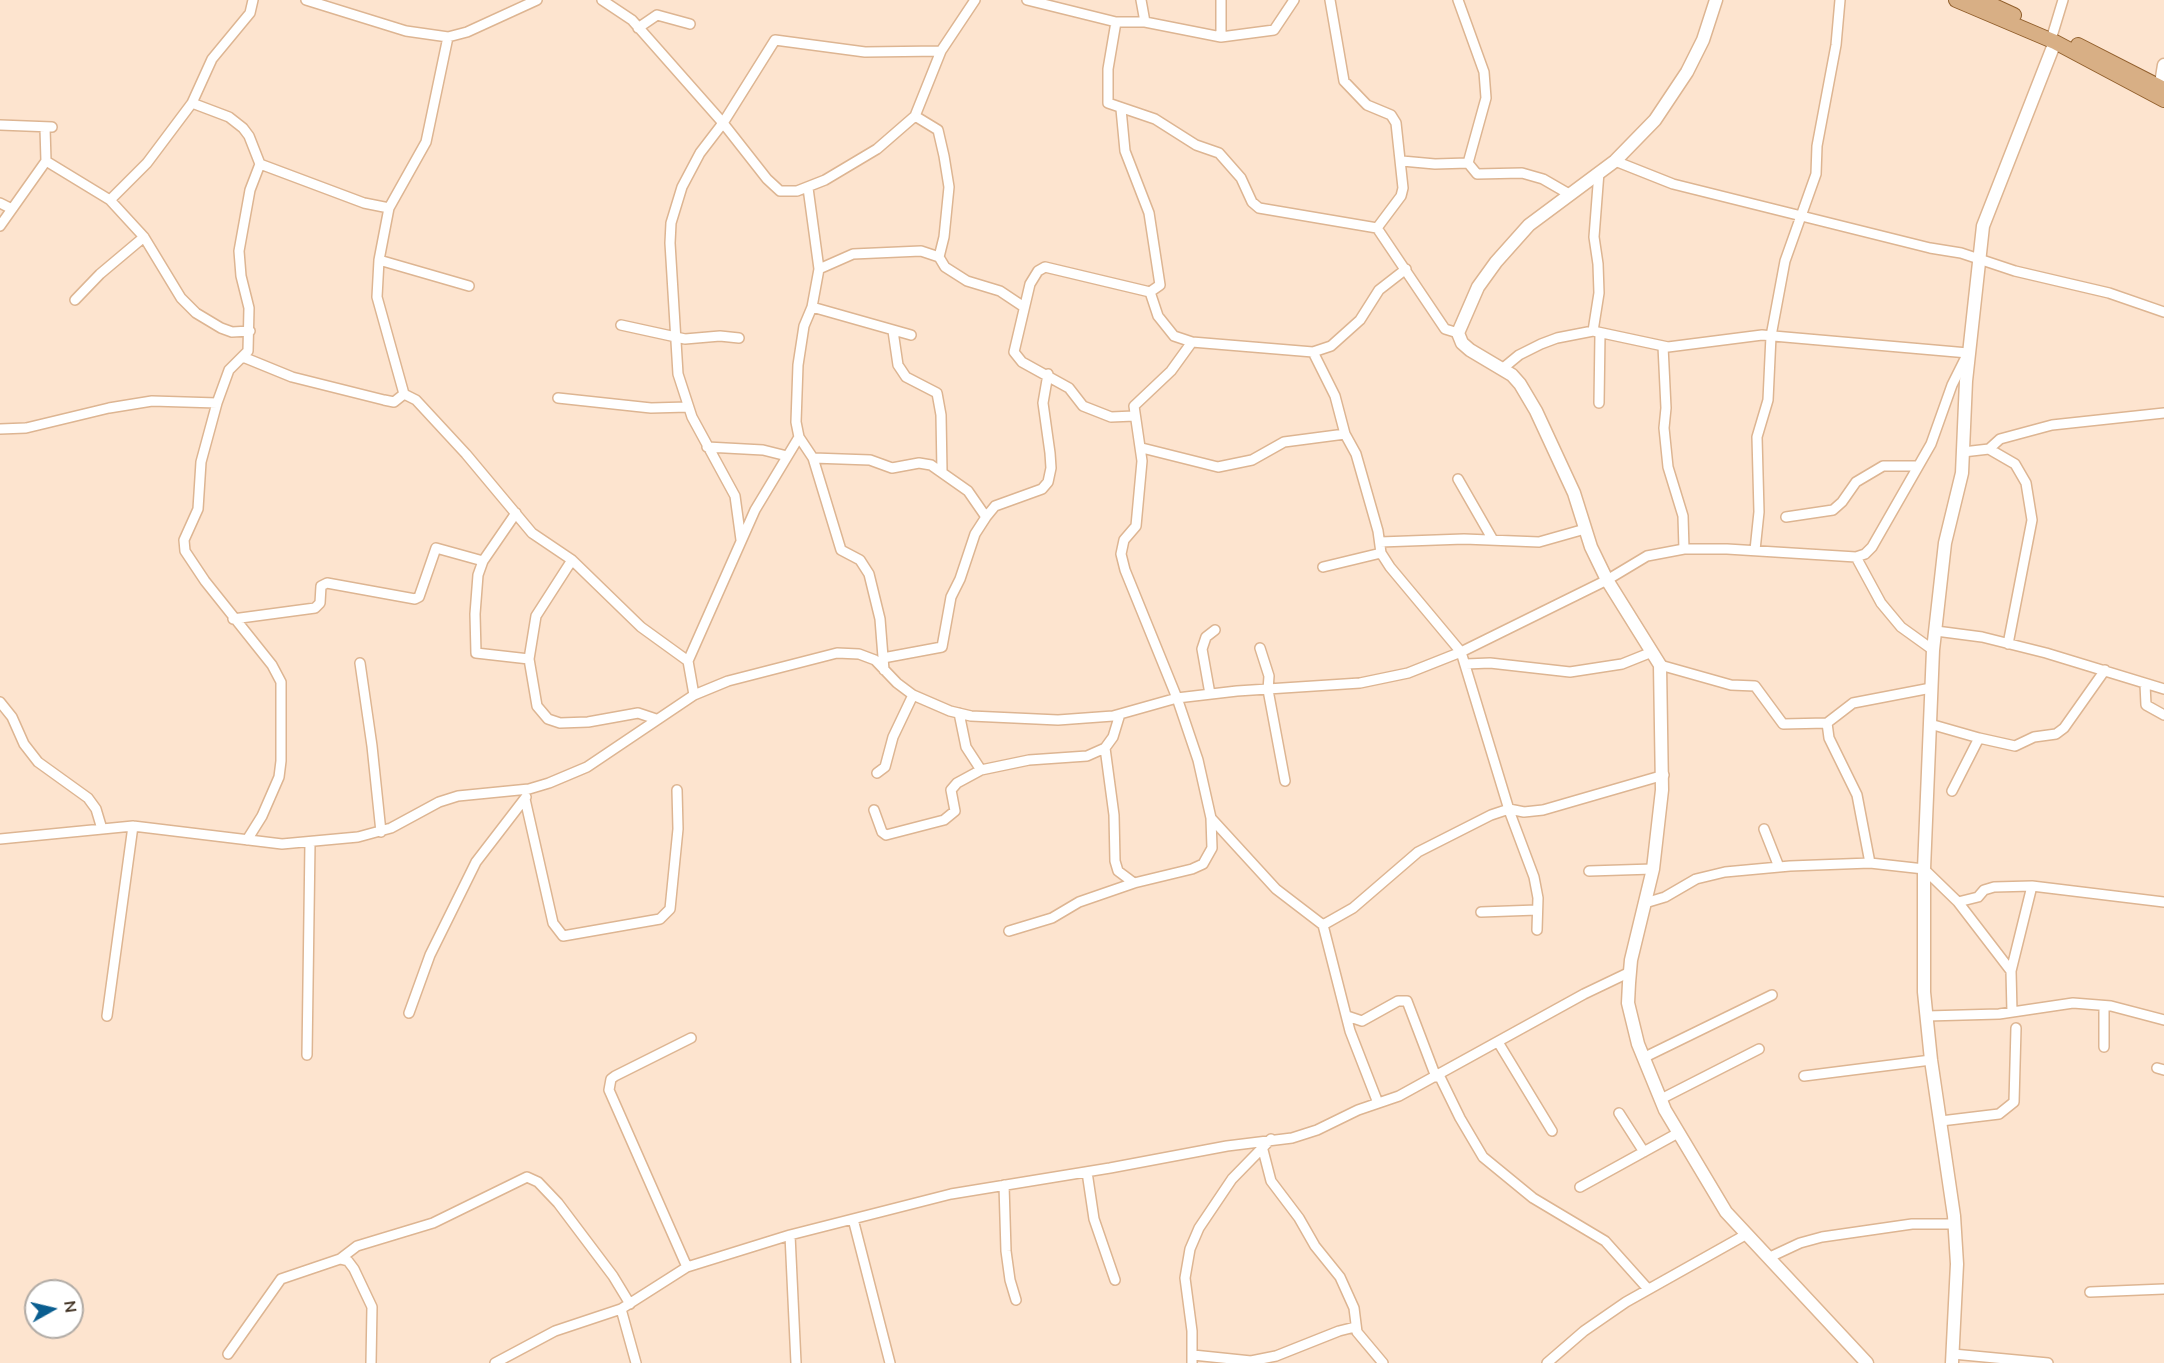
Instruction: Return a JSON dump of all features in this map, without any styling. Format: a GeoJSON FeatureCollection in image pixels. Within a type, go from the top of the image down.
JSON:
{"type":"FeatureCollection","features":[{"type":"Feature","properties":{"kind":"main road"},"geometry":{"type":"LineString","coordinates":[[1956,0],[2054,37]]}},
{"type":"Feature","properties":{"kind":"main road"},"geometry":{"type":"LineString","coordinates":[[1981,0],[2162,94]]}},
{"type":"Feature","properties":{"kind":"street"},"geometry":{"type":"LineString","coordinates":[[110,200],[147,163],[192,103],[212,59],[250,13],[253,0]]}},
{"type":"Feature","properties":{"kind":"street"},"geometry":{"type":"LineString","coordinates":[[306,0],[406,31],[448,37],[467,32],[537,0]]}},
{"type":"Feature","properties":{"kind":"street"},"geometry":{"type":"LineString","coordinates":[[514,0],[522,8]]}},
{"type":"Feature","properties":{"kind":"street"},"geometry":{"type":"LineString","coordinates":[[602,0],[632,20],[723,123],[767,179],[780,190],[797,191],[808,188],[877,149],[915,116],[941,51],[975,0]]}},
{"type":"Feature","properties":{"kind":"street"},"geometry":{"type":"LineString","coordinates":[[1027,0],[1116,22],[1144,22],[1221,37],[1274,30],[1294,0]]}},
{"type":"Feature","properties":{"kind":"street"},"geometry":{"type":"LineString","coordinates":[[1141,0],[1144,22]]}},
{"type":"Feature","properties":{"kind":"street"},"geometry":{"type":"LineString","coordinates":[[1221,0],[1221,37]]}},
{"type":"Feature","properties":{"kind":"street"},"geometry":{"type":"LineString","coordinates":[[1330,0],[1344,81],[1367,105],[1391,115],[1396,123],[1402,161],[1401,196],[1377,228]]}},
{"type":"Feature","properties":{"kind":"street"},"geometry":{"type":"LineString","coordinates":[[1458,0],[1484,72],[1485,98],[1468,163]]}},
{"type":"Feature","properties":{"kind":"street"},"geometry":{"type":"LineString","coordinates":[[1716,0],[1702,40],[1672,98],[1645,132],[1615,161],[1529,225],[1496,262],[1478,287],[1458,333],[1462,343],[1470,350],[1502,369],[1520,384],[1536,411],[1574,493],[1585,529],[1607,580],[1660,665],[1664,775],[1653,869],[1630,972],[1628,1003],[1630,1021],[1644,1058],[1678,1133],[1726,1212],[1867,1363]]}},
{"type":"Feature","properties":{"kind":"street"},"geometry":{"type":"LineString","coordinates":[[1755,550],[1759,512],[1758,437],[1768,400],[1771,336],[1785,261],[1816,174],[1816,146],[1836,45],[1840,0]]}},
{"type":"Feature","properties":{"kind":"street"},"geometry":{"type":"LineString","coordinates":[[2048,1363],[1952,1358],[1957,1264],[1955,1224],[1931,1060],[1924,992],[1924,869],[1933,650],[1945,543],[1962,472],[1968,353],[1978,259],[1987,212],[2008,165],[2054,37],[2063,0]]}},
{"type":"Feature","properties":{"kind":"street"},"geometry":{"type":"LineString","coordinates":[[638,28],[657,15],[690,24]]}},
{"type":"Feature","properties":{"kind":"street"},"geometry":{"type":"LineString","coordinates":[[1116,22],[1106,101],[1121,109],[1155,119],[1196,145],[1219,153],[1241,177],[1252,202],[1259,208],[1377,228],[1445,329],[1458,333]]}},
{"type":"Feature","properties":{"kind":"street"},"geometry":{"type":"LineString","coordinates":[[448,37],[426,142],[389,208],[379,261],[377,297],[404,394],[423,408],[532,532],[572,560],[641,627],[688,661]]}},
{"type":"Feature","properties":{"kind":"street"},"geometry":{"type":"LineString","coordinates":[[741,540],[735,495],[688,407],[678,374],[671,223],[689,171],[776,40],[866,52],[941,51]]}},
{"type":"Feature","properties":{"kind":"street"},"geometry":{"type":"LineString","coordinates":[[2162,94],[2164,65]]}},
{"type":"Feature","properties":{"kind":"street"},"geometry":{"type":"LineString","coordinates":[[192,103],[230,117],[243,128],[249,136],[260,164],[250,190],[239,251],[241,276],[249,308],[248,351],[230,370],[217,403],[201,462],[198,509],[184,540],[185,551],[233,619],[272,665],[282,688],[279,777],[266,808],[247,840]]}},
{"type":"Feature","properties":{"kind":"street"},"geometry":{"type":"LineString","coordinates":[[1121,109],[1125,151],[1149,213],[1160,272],[1160,285],[1150,292],[1045,267],[1038,271],[1030,284],[1015,356],[1069,388],[1083,406],[1111,417],[1134,416]]}},
{"type":"Feature","properties":{"kind":"street"},"geometry":{"type":"LineString","coordinates":[[915,116],[938,130],[944,156],[949,188],[944,237],[939,257],[945,267],[967,281],[1000,291],[1024,307]]}},
{"type":"Feature","properties":{"kind":"street"},"geometry":{"type":"LineString","coordinates":[[0,125],[49,128],[46,161],[0,226]]}},
{"type":"Feature","properties":{"kind":"street"},"geometry":{"type":"LineString","coordinates":[[46,161],[110,200],[144,237],[182,298],[196,313],[232,332],[250,331]]}},
{"type":"Feature","properties":{"kind":"street"},"geometry":{"type":"LineString","coordinates":[[1402,161],[1435,165],[1468,163]]}},
{"type":"Feature","properties":{"kind":"street"},"geometry":{"type":"LineString","coordinates":[[1615,161],[1673,184],[2109,293],[2164,312]]}},
{"type":"Feature","properties":{"kind":"street"},"geometry":{"type":"LineString","coordinates":[[1468,163],[1477,174],[1522,173],[1543,179],[1569,194]]}},
{"type":"Feature","properties":{"kind":"street"},"geometry":{"type":"LineString","coordinates":[[260,164],[364,203],[389,208]]}},
{"type":"Feature","properties":{"kind":"street"},"geometry":{"type":"LineString","coordinates":[[1599,172],[1594,237],[1599,292],[1597,333],[1599,403]]}},
{"type":"Feature","properties":{"kind":"street"},"geometry":{"type":"LineString","coordinates":[[808,188],[819,269],[812,307],[804,326],[798,364],[796,422],[799,437],[813,458],[842,550],[860,560],[869,574],[880,619],[884,671]]}},
{"type":"Feature","properties":{"kind":"street"},"geometry":{"type":"LineString","coordinates":[[0,203],[12,209]]}},
{"type":"Feature","properties":{"kind":"street"},"geometry":{"type":"LineString","coordinates":[[75,300],[100,274],[144,237]]}},
{"type":"Feature","properties":{"kind":"street"},"geometry":{"type":"LineString","coordinates":[[819,269],[862,253],[911,251],[939,257]]}},
{"type":"Feature","properties":{"kind":"street"},"geometry":{"type":"LineString","coordinates":[[379,261],[469,286]]}},
{"type":"Feature","properties":{"kind":"street"},"geometry":{"type":"LineString","coordinates":[[1150,292],[1163,326],[1174,336],[1192,342],[1313,352],[1331,346],[1360,320],[1379,290],[1406,269]]}},
{"type":"Feature","properties":{"kind":"street"},"geometry":{"type":"LineString","coordinates":[[812,307],[911,335]]}},
{"type":"Feature","properties":{"kind":"street"},"geometry":{"type":"LineString","coordinates":[[621,324],[675,338],[720,336],[739,338]]}},
{"type":"Feature","properties":{"kind":"street"},"geometry":{"type":"LineString","coordinates":[[893,331],[897,365],[906,377],[938,393],[941,415],[942,471]]}},
{"type":"Feature","properties":{"kind":"street"},"geometry":{"type":"LineString","coordinates":[[1502,369],[1519,355],[1557,338],[1597,333],[1663,346],[1771,336],[1968,353]]}},
{"type":"Feature","properties":{"kind":"street"},"geometry":{"type":"LineString","coordinates":[[1009,931],[1062,915],[1079,902],[1134,883],[1192,869],[1203,864],[1212,848],[1211,818],[1198,760],[1177,698],[1125,570],[1121,554],[1124,540],[1136,526],[1142,448],[1134,416],[1135,402],[1171,371],[1192,342]]}},
{"type":"Feature","properties":{"kind":"street"},"geometry":{"type":"LineString","coordinates":[[1663,346],[1666,408],[1664,428],[1668,467],[1683,516],[1684,549]]}},
{"type":"Feature","properties":{"kind":"street"},"geometry":{"type":"LineString","coordinates":[[1313,352],[1335,396],[1345,434],[1356,454],[1382,553],[1390,567],[1461,652],[1466,664],[1509,809],[1534,877],[1538,910],[1537,930]]}},
{"type":"Feature","properties":{"kind":"street"},"geometry":{"type":"LineString","coordinates":[[0,839],[133,826],[282,844],[310,843],[381,832],[439,802],[458,796],[528,789],[586,767],[694,695],[745,676],[837,653],[848,652],[875,660],[884,671],[913,695],[930,704],[959,713],[971,716],[1058,720],[1120,714],[1177,698],[1377,680],[1408,673],[1461,652],[1607,580],[1647,556],[1684,549],[1755,550],[1856,557],[1865,555],[1872,547],[1931,444],[1952,385],[1968,353]]}},
{"type":"Feature","properties":{"kind":"street"},"geometry":{"type":"LineString","coordinates":[[243,357],[292,377],[384,400],[394,402],[404,394]]}},
{"type":"Feature","properties":{"kind":"street"},"geometry":{"type":"LineString","coordinates":[[883,658],[942,647],[948,603],[960,579],[975,534],[996,506],[1042,489],[1048,482],[1052,468],[1042,403],[1048,374]]}},
{"type":"Feature","properties":{"kind":"street"},"geometry":{"type":"LineString","coordinates":[[558,398],[651,408],[688,407]]}},
{"type":"Feature","properties":{"kind":"street"},"geometry":{"type":"LineString","coordinates":[[0,429],[26,428],[109,408],[152,401],[217,403]]}},
{"type":"Feature","properties":{"kind":"street"},"geometry":{"type":"LineString","coordinates":[[1964,452],[1989,449],[2001,439],[2052,425],[2164,413]]}},
{"type":"Feature","properties":{"kind":"street"},"geometry":{"type":"LineString","coordinates":[[1142,448],[1218,467],[1252,460],[1284,442],[1345,434]]}},
{"type":"Feature","properties":{"kind":"street"},"geometry":{"type":"LineString","coordinates":[[694,695],[688,661],[741,540],[771,481],[799,437]]}},
{"type":"Feature","properties":{"kind":"street"},"geometry":{"type":"LineString","coordinates":[[708,447],[763,450],[787,456]]}},
{"type":"Feature","properties":{"kind":"street"},"geometry":{"type":"LineString","coordinates":[[1989,449],[2015,464],[2026,483],[2032,520],[2008,644]]}},
{"type":"Feature","properties":{"kind":"street"},"geometry":{"type":"LineString","coordinates":[[813,458],[870,460],[892,468],[919,463],[932,465],[968,491],[986,517]]}},
{"type":"Feature","properties":{"kind":"street"},"geometry":{"type":"LineString","coordinates":[[1786,517],[1833,510],[1842,502],[1856,482],[1883,466],[1917,466]]}},
{"type":"Feature","properties":{"kind":"street"},"geometry":{"type":"LineString","coordinates":[[1458,479],[1493,540]]}},
{"type":"Feature","properties":{"kind":"street"},"geometry":{"type":"LineString","coordinates":[[516,513],[483,561],[478,575],[475,651],[529,659]]}},
{"type":"Feature","properties":{"kind":"street"},"geometry":{"type":"LineString","coordinates":[[1380,542],[1493,540],[1539,542],[1585,529]]}},
{"type":"Feature","properties":{"kind":"street"},"geometry":{"type":"LineString","coordinates":[[233,619],[315,608],[320,603],[321,586],[327,583],[415,599],[419,597],[436,548],[483,561]]}},
{"type":"Feature","properties":{"kind":"street"},"geometry":{"type":"LineString","coordinates":[[1323,567],[1382,553]]}},
{"type":"Feature","properties":{"kind":"street"},"geometry":{"type":"LineString","coordinates":[[1856,557],[1881,603],[1901,627],[1933,650]]}},
{"type":"Feature","properties":{"kind":"street"},"geometry":{"type":"LineString","coordinates":[[572,560],[536,616],[529,659],[537,706],[541,714],[560,723],[588,722],[638,713],[656,719]]}},
{"type":"Feature","properties":{"kind":"street"},"geometry":{"type":"LineString","coordinates":[[1210,694],[1202,649],[1206,637],[1215,630]]}},
{"type":"Feature","properties":{"kind":"street"},"geometry":{"type":"LineString","coordinates":[[1936,631],[1982,637],[2105,670],[2164,689]]}},
{"type":"Feature","properties":{"kind":"street"},"geometry":{"type":"LineString","coordinates":[[1260,648],[1269,676],[1268,690],[1285,781]]}},
{"type":"Feature","properties":{"kind":"street"},"geometry":{"type":"LineString","coordinates":[[1466,664],[1490,663],[1570,672],[1622,664],[1652,652]]}},
{"type":"Feature","properties":{"kind":"street"},"geometry":{"type":"LineString","coordinates":[[360,663],[381,832]]}},
{"type":"Feature","properties":{"kind":"street"},"geometry":{"type":"LineString","coordinates":[[1660,665],[1687,675],[1731,685],[1755,686],[1783,724],[1827,723],[1853,704],[1931,688]]}},
{"type":"Feature","properties":{"kind":"street"},"geometry":{"type":"LineString","coordinates":[[1930,724],[2015,746],[2034,737],[2056,734],[2064,728],[2105,670]]}},
{"type":"Feature","properties":{"kind":"street"},"geometry":{"type":"LineString","coordinates":[[2145,684],[2146,705],[2164,715]]}},
{"type":"Feature","properties":{"kind":"street"},"geometry":{"type":"LineString","coordinates":[[877,773],[885,767],[893,737],[913,695]]}},
{"type":"Feature","properties":{"kind":"street"},"geometry":{"type":"LineString","coordinates":[[0,702],[12,717],[24,744],[38,762],[88,798],[96,809],[102,829]]}},
{"type":"Feature","properties":{"kind":"street"},"geometry":{"type":"LineString","coordinates":[[959,713],[966,747],[981,770]]}},
{"type":"Feature","properties":{"kind":"street"},"geometry":{"type":"LineString","coordinates":[[874,810],[882,832],[886,835],[944,820],[955,811],[952,786],[981,770],[1029,760],[1087,756],[1105,748],[1113,737],[1120,714]]}},
{"type":"Feature","properties":{"kind":"street"},"geometry":{"type":"LineString","coordinates":[[1827,723],[1829,738],[1857,795],[1870,863]]}},
{"type":"Feature","properties":{"kind":"street"},"geometry":{"type":"LineString","coordinates":[[1952,791],[1979,738]]}},
{"type":"Feature","properties":{"kind":"street"},"geometry":{"type":"LineString","coordinates":[[1105,748],[1114,816],[1115,861],[1118,871],[1134,883]]}},
{"type":"Feature","properties":{"kind":"street"},"geometry":{"type":"LineString","coordinates":[[1323,925],[1342,916],[1418,852],[1491,814],[1509,809],[1524,812],[1543,810],[1664,775]]}},
{"type":"Feature","properties":{"kind":"street"},"geometry":{"type":"LineString","coordinates":[[409,1013],[430,955],[476,862],[525,799],[528,789]]}},
{"type":"Feature","properties":{"kind":"street"},"geometry":{"type":"LineString","coordinates":[[525,799],[553,923],[563,936],[660,919],[670,909],[678,829],[677,790]]}},
{"type":"Feature","properties":{"kind":"street"},"geometry":{"type":"LineString","coordinates":[[1211,818],[1276,889],[1323,925],[1347,1016],[1378,1103]]}},
{"type":"Feature","properties":{"kind":"street"},"geometry":{"type":"LineString","coordinates":[[107,1016],[133,826]]}},
{"type":"Feature","properties":{"kind":"street"},"geometry":{"type":"LineString","coordinates":[[1764,829],[1779,867]]}},
{"type":"Feature","properties":{"kind":"street"},"geometry":{"type":"LineString","coordinates":[[307,1055],[310,843]]}},
{"type":"Feature","properties":{"kind":"street"},"geometry":{"type":"LineString","coordinates":[[1645,903],[1665,897],[1696,879],[1725,872],[1870,863],[1924,869],[1958,902],[2011,971]]}},
{"type":"Feature","properties":{"kind":"street"},"geometry":{"type":"LineString","coordinates":[[1589,871],[1653,869]]}},
{"type":"Feature","properties":{"kind":"street"},"geometry":{"type":"LineString","coordinates":[[1958,902],[1978,897],[1984,890],[1994,887],[2032,886],[2164,902]]}},
{"type":"Feature","properties":{"kind":"street"},"geometry":{"type":"LineString","coordinates":[[2012,1012],[2011,971],[2032,886]]}},
{"type":"Feature","properties":{"kind":"street"},"geometry":{"type":"LineString","coordinates":[[1481,912],[1538,910]]}},
{"type":"Feature","properties":{"kind":"street"},"geometry":{"type":"LineString","coordinates":[[495,1363],[555,1331],[625,1306],[687,1268],[790,1235],[951,1194],[1292,1138],[1317,1130],[1438,1076],[1630,972]]}},
{"type":"Feature","properties":{"kind":"street"},"geometry":{"type":"LineString","coordinates":[[1644,1058],[1772,995]]}},
{"type":"Feature","properties":{"kind":"street"},"geometry":{"type":"LineString","coordinates":[[1347,1016],[1362,1021],[1398,1001],[1407,1001],[1438,1076],[1483,1157],[1533,1198],[1605,1241],[1648,1289]]}},
{"type":"Feature","properties":{"kind":"street"},"geometry":{"type":"LineString","coordinates":[[1927,1016],[2012,1012],[2073,1003],[2132,1010],[2164,1020]]}},
{"type":"Feature","properties":{"kind":"street"},"geometry":{"type":"LineString","coordinates":[[2104,1006],[2104,1047]]}},
{"type":"Feature","properties":{"kind":"street"},"geometry":{"type":"LineString","coordinates":[[1941,1121],[1999,1114],[2014,1102],[2016,1028]]}},
{"type":"Feature","properties":{"kind":"street"},"geometry":{"type":"LineString","coordinates":[[687,1268],[609,1090],[609,1083],[615,1076],[691,1038]]}},
{"type":"Feature","properties":{"kind":"street"},"geometry":{"type":"LineString","coordinates":[[1498,1042],[1552,1131]]}},
{"type":"Feature","properties":{"kind":"street"},"geometry":{"type":"LineString","coordinates":[[1661,1099],[1759,1049]]}},
{"type":"Feature","properties":{"kind":"street"},"geometry":{"type":"LineString","coordinates":[[1804,1076],[1931,1060]]}},
{"type":"Feature","properties":{"kind":"street"},"geometry":{"type":"LineString","coordinates":[[1619,1113],[1644,1152]]}},
{"type":"Feature","properties":{"kind":"street"},"geometry":{"type":"LineString","coordinates":[[1580,1187],[1678,1133]]}},
{"type":"Feature","properties":{"kind":"street"},"geometry":{"type":"LineString","coordinates":[[1271,1140],[1232,1179],[1199,1228],[1190,1249],[1185,1278],[1193,1359],[1251,1361],[1293,1351],[1339,1331],[1355,1327]]}},
{"type":"Feature","properties":{"kind":"street"},"geometry":{"type":"LineString","coordinates":[[1263,1150],[1271,1181],[1299,1218],[1315,1246],[1340,1277],[1354,1308],[1355,1327],[1383,1363]]}},
{"type":"Feature","properties":{"kind":"street"},"geometry":{"type":"LineString","coordinates":[[1087,1172],[1094,1219],[1115,1280]]}},
{"type":"Feature","properties":{"kind":"street"},"geometry":{"type":"LineString","coordinates":[[228,1354],[281,1279],[340,1259],[357,1246],[433,1223],[527,1177],[532,1178],[558,1203],[588,1246],[613,1276],[625,1306],[636,1363]]}},
{"type":"Feature","properties":{"kind":"street"},"geometry":{"type":"LineString","coordinates":[[1004,1185],[1006,1251],[1010,1280],[1016,1300]]}},
{"type":"Feature","properties":{"kind":"street"},"geometry":{"type":"LineString","coordinates":[[853,1219],[890,1363]]}},
{"type":"Feature","properties":{"kind":"street"},"geometry":{"type":"LineString","coordinates":[[1770,1257],[1800,1243],[1822,1237],[1912,1224],[1955,1224]]}},
{"type":"Feature","properties":{"kind":"street"},"geometry":{"type":"LineString","coordinates":[[1547,1363],[1584,1331],[1648,1289],[1747,1234]]}},
{"type":"Feature","properties":{"kind":"street"},"geometry":{"type":"LineString","coordinates":[[790,1235],[796,1363]]}},
{"type":"Feature","properties":{"kind":"street"},"geometry":{"type":"LineString","coordinates":[[340,1259],[348,1261],[354,1269],[372,1307],[371,1363]]}},
{"type":"Feature","properties":{"kind":"street"},"geometry":{"type":"LineString","coordinates":[[2090,1292],[2164,1289]]}}]}
